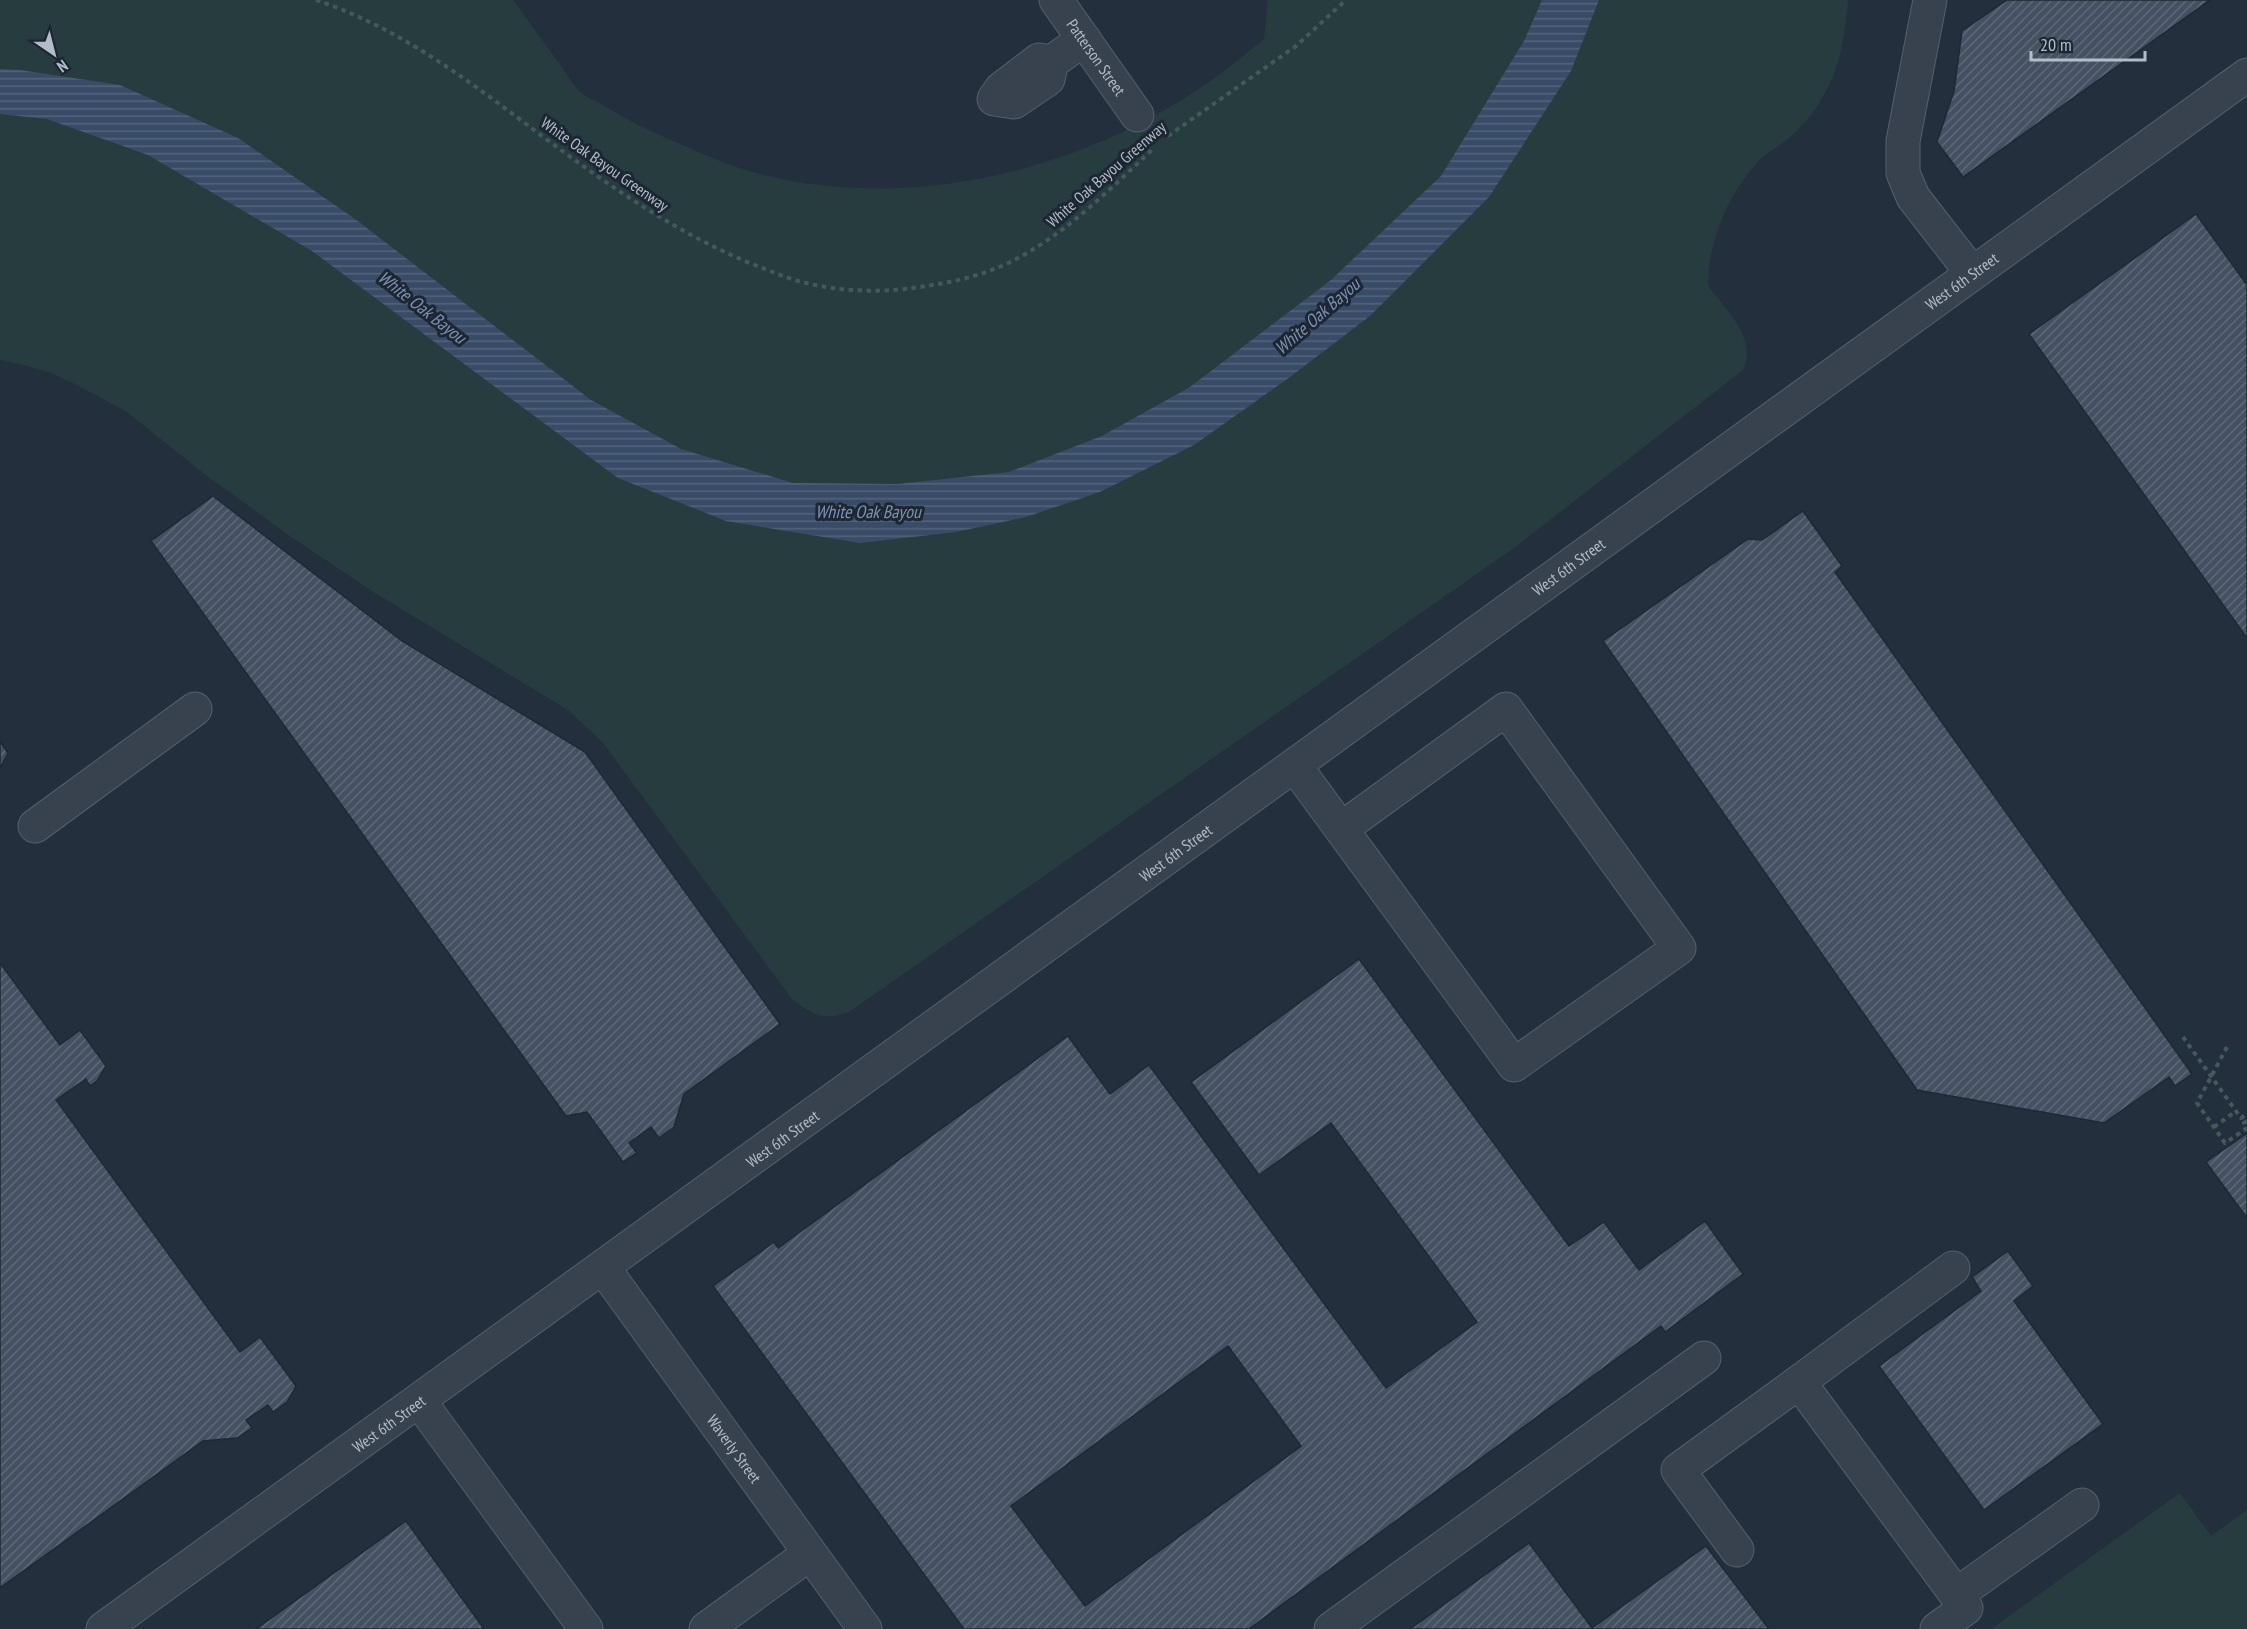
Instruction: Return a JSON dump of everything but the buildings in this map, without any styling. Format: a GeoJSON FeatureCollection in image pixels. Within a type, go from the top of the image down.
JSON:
{"type":"FeatureCollection","features":[{"type":"Feature","properties":{"kind":"street","name":"Patterson Street"},"geometry":{"type":"LineString","coordinates":[[1056,0],[1137,115]]}},
{"type":"Feature","properties":{"kind":"street"},"geometry":{"type":"LineString","coordinates":[[1930,0],[1903,141],[1903,173],[1913,197],[1972,273]]}},
{"type":"Feature","properties":{"kind":"street"},"geometry":{"type":"LineString","coordinates":[[1052,62],[1084,39]]}},
{"type":"Feature","properties":{"kind":"street","name":"West 6th Street"},"geometry":{"type":"LineString","coordinates":[[104,1629],[604,1269],[2247,75]]}},
{"type":"Feature","properties":{"kind":"street"},"geometry":{"type":"LineString","coordinates":[[34,826],[195,709]]}},
{"type":"Feature","properties":{"kind":"street"},"geometry":{"type":"LineString","coordinates":[[1294,766],[1514,1065],[1679,948],[1506,710],[1341,829]]}},
{"type":"Feature","properties":{"kind":"street"},"geometry":{"type":"LineString","coordinates":[[1737,1550],[1678,1470],[1953,1268]]}},
{"type":"Feature","properties":{"kind":"street","name":"Waverly Street"},"geometry":{"type":"LineString","coordinates":[[604,1269],[865,1629]]}},
{"type":"Feature","properties":{"kind":"street"},"geometry":{"type":"LineString","coordinates":[[1331,1629],[1704,1358]]}},
{"type":"Feature","properties":{"kind":"street"},"geometry":{"type":"LineString","coordinates":[[1799,1382],[1966,1608],[1937,1629]]}},
{"type":"Feature","properties":{"kind":"street"},"geometry":{"type":"LineString","coordinates":[[420,1402],[586,1629]]}},
{"type":"Feature","properties":{"kind":"street"},"geometry":{"type":"LineString","coordinates":[[1956,1595],[2082,1505]]}},
{"type":"Feature","properties":{"kind":"street"},"geometry":{"type":"LineString","coordinates":[[725,1624],[809,1554]]}},
{"type":"Feature","properties":{"kind":"path","name":"White Oak Bayou Greenway"},"geometry":{"type":"LineString","coordinates":[[316,0],[386,29],[426,52],[613,189],[665,221],[727,253],[776,274],[824,287],[847,290],[894,290],[952,282],[998,268],[1055,235],[1082,214],[1159,143]]}},
{"type":"Feature","properties":{"kind":"path","name":"White Oak Bayou Greenway"},"geometry":{"type":"LineString","coordinates":[[1167,137],[1296,46],[1346,0]]}},
{"type":"Feature","properties":{"kind":"path"},"geometry":{"type":"LineString","coordinates":[[2183,1037],[2241,1118],[2247,1114]]}},
{"type":"Feature","properties":{"kind":"path"},"geometry":{"type":"LineString","coordinates":[[2227,1047],[2197,1103],[2226,1143],[2247,1128],[2244,1123],[2247,1121]]}},
{"type":"Feature","properties":{"kind":"path"},"geometry":{"type":"LineString","coordinates":[[2214,1127],[2236,1111]]}},
{"type":"Feature","properties":{"kind":"green space"},"geometry":{"type":"Polygon","coordinates":[[[0,0],[513,0],[580,92],[629,120],[707,156],[753,172],[808,184],[864,188],[921,187],[978,179],[1033,166],[1087,147],[1139,124],[1188,96],[1227,69],[1264,39],[1268,0],[1848,0],[1840,55],[1825,93],[1794,134],[1761,158],[1751,169],[1728,205],[1713,246],[1708,274],[1709,287],[1732,316],[1744,336],[1747,359],[1743,370],[1514,548],[849,1012],[825,1016],[812,1013],[792,999],[603,743],[568,710],[375,593],[290,536],[207,476],[127,412],[51,373],[0,360],[0,0]]]}},
{"type":"Feature","properties":{"kind":"green space"},"geometry":{"type":"Polygon","coordinates":[[[2180,1493],[2211,1536],[2247,1510],[2247,1629],[1991,1629],[2180,1493]]]}},
{"type":"Feature","properties":{"kind":"water","name":"White Oak Bayou"},"geometry":{"type":"Polygon","coordinates":[[[1542,0],[1599,0],[1571,71],[1489,197],[1370,316],[1290,377],[1194,445],[1100,492],[1026,517],[956,532],[860,543],[726,521],[618,478],[312,251],[148,155],[47,119],[0,114],[0,69],[120,85],[238,138],[355,219],[591,400],[681,449],[793,483],[898,484],[1009,472],[1102,436],[1190,387],[1331,280],[1441,176],[1524,41],[1542,0]]]}}]}
